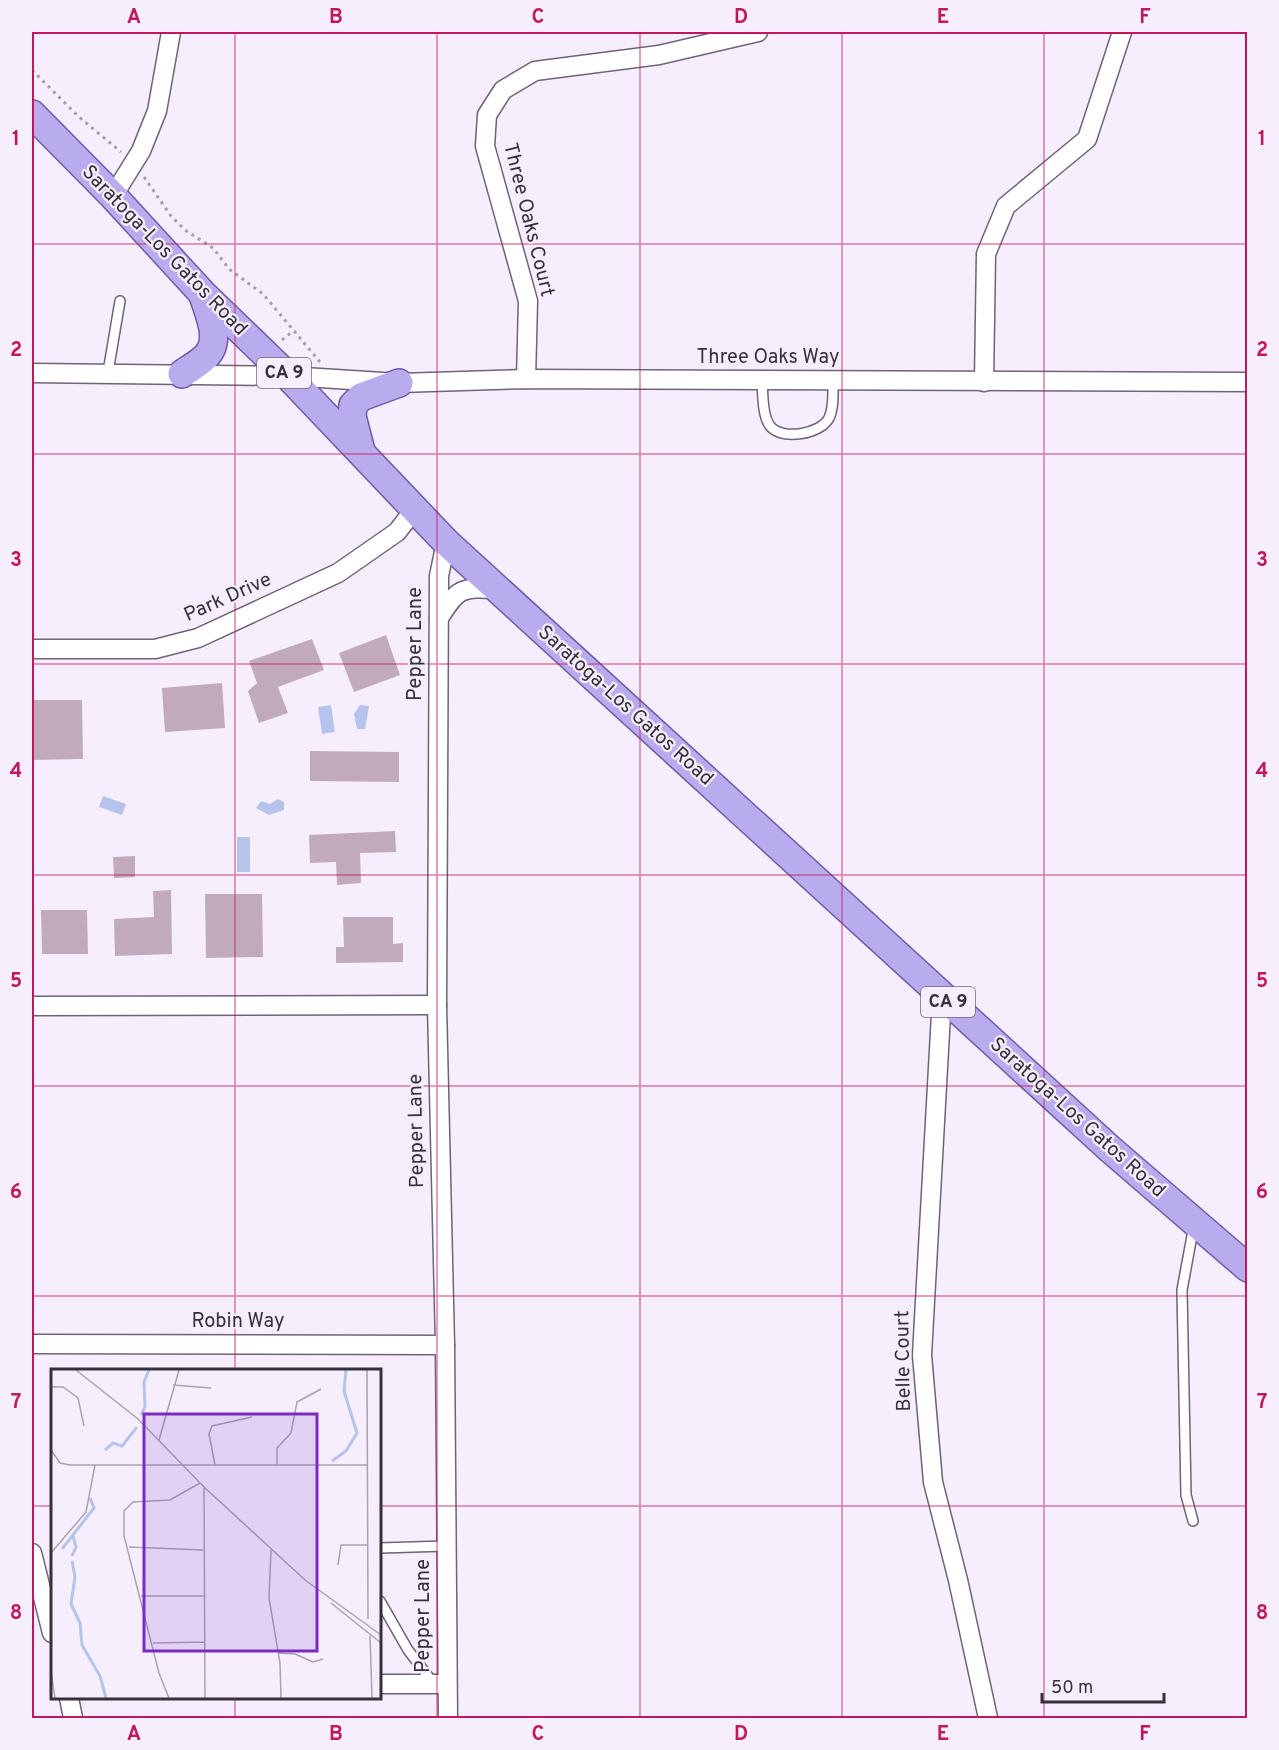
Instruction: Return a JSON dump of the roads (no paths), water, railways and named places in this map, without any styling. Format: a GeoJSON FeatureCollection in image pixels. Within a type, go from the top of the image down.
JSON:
{"type":"FeatureCollection","features":[{"type":"Feature","properties":{"kind":"main road","name":"Saratoga-Los Gatos Road"},"geometry":{"type":"LineString","coordinates":[[32,114],[113,196],[203,294],[288,376],[446,542],[942,996],[1194,1223],[1248,1268]]}},
{"type":"Feature","properties":{"kind":"main road"},"geometry":{"type":"LineString","coordinates":[[182,374],[209,354],[213,340],[213,326],[203,294]]}},
{"type":"Feature","properties":{"kind":"main road"},"geometry":{"type":"LineString","coordinates":[[362,455],[352,416],[353,405],[361,397],[399,383]]}},
{"type":"Feature","properties":{"kind":"street"},"geometry":{"type":"LineString","coordinates":[[113,196],[133,165],[157,111],[171,32]]}},
{"type":"Feature","properties":{"kind":"street","name":"Three Oaks Court"},"geometry":{"type":"LineString","coordinates":[[526,379],[528,301],[485,146],[488,115],[503,90],[535,70],[659,55],[758,32]]}},
{"type":"Feature","properties":{"kind":"street"},"geometry":{"type":"LineString","coordinates":[[984,382],[986,254],[1006,206],[1087,139],[1122,32]]}},
{"type":"Feature","properties":{"kind":"street","name":"Three Oaks Way"},"geometry":{"type":"LineString","coordinates":[[32,373],[108,372],[288,376],[399,383],[526,379],[1248,382]]}},
{"type":"Feature","properties":{"kind":"street","name":"Park Drive"},"geometry":{"type":"LineString","coordinates":[[32,649],[155,649],[198,639],[338,573],[397,532],[414,510]]}},
{"type":"Feature","properties":{"kind":"street","name":"Pepper Lane"},"geometry":{"type":"LineString","coordinates":[[446,542],[439,576],[437,1005],[445,1345],[446,1546],[441,1684],[448,1719]]}},
{"type":"Feature","properties":{"kind":"street"},"geometry":{"type":"LineString","coordinates":[[439,618],[452,597],[469,587],[497,588]]}},
{"type":"Feature","properties":{"kind":"street","name":"Belle Court"},"geometry":{"type":"LineString","coordinates":[[942,996],[922,1355],[933,1482],[988,1719]]}},
{"type":"Feature","properties":{"kind":"street"},"geometry":{"type":"LineString","coordinates":[[32,1006],[437,1005]]}},
{"type":"Feature","properties":{"kind":"street","name":"Robin Way"},"geometry":{"type":"LineString","coordinates":[[32,1344],[445,1345]]}},
{"type":"Feature","properties":{"kind":"street"},"geometry":{"type":"LineString","coordinates":[[32,1553],[51,1629]]}},
{"type":"Feature","properties":{"kind":"street"},"geometry":{"type":"LineString","coordinates":[[381,1684],[441,1684]]}},
{"type":"Feature","properties":{"kind":"street"},"geometry":{"type":"LineString","coordinates":[[69,1699],[73,1719]]}},
{"type":"Feature","properties":{"kind":"lane"},"geometry":{"type":"LineString","coordinates":[[108,372],[120,302]]}},
{"type":"Feature","properties":{"kind":"lane"},"geometry":{"type":"LineString","coordinates":[[762,380],[765,410],[770,426],[780,433],[813,432],[825,423],[830,416],[833,381]]}},
{"type":"Feature","properties":{"kind":"lane"},"geometry":{"type":"LineString","coordinates":[[1193,1521],[1186,1495],[1182,1290],[1194,1223]]}},
{"type":"Feature","properties":{"kind":"lane"},"geometry":{"type":"LineString","coordinates":[[381,1548],[446,1546]]}},
{"type":"Feature","properties":{"kind":"lane"},"geometry":{"type":"LineString","coordinates":[[381,1603],[408,1650],[441,1684]]}},
{"type":"Feature","properties":{"kind":"water"},"geometry":{"type":"Polygon","coordinates":[[[331,705],[335,732],[322,734],[318,707],[331,705]]]}},
{"type":"Feature","properties":{"kind":"water"},"geometry":{"type":"Polygon","coordinates":[[[360,705],[369,706],[365,729],[357,729],[354,714],[360,705]]]}},
{"type":"Feature","properties":{"kind":"water"},"geometry":{"type":"Polygon","coordinates":[[[103,796],[126,804],[122,815],[99,807],[103,796]]]}},
{"type":"Feature","properties":{"kind":"water"},"geometry":{"type":"Polygon","coordinates":[[[278,799],[284,802],[284,810],[269,815],[256,808],[261,801],[270,804],[278,799]]]}},
{"type":"Feature","properties":{"kind":"water"},"geometry":{"type":"Polygon","coordinates":[[[237,837],[250,837],[250,872],[237,872],[237,837]]]}}]}
